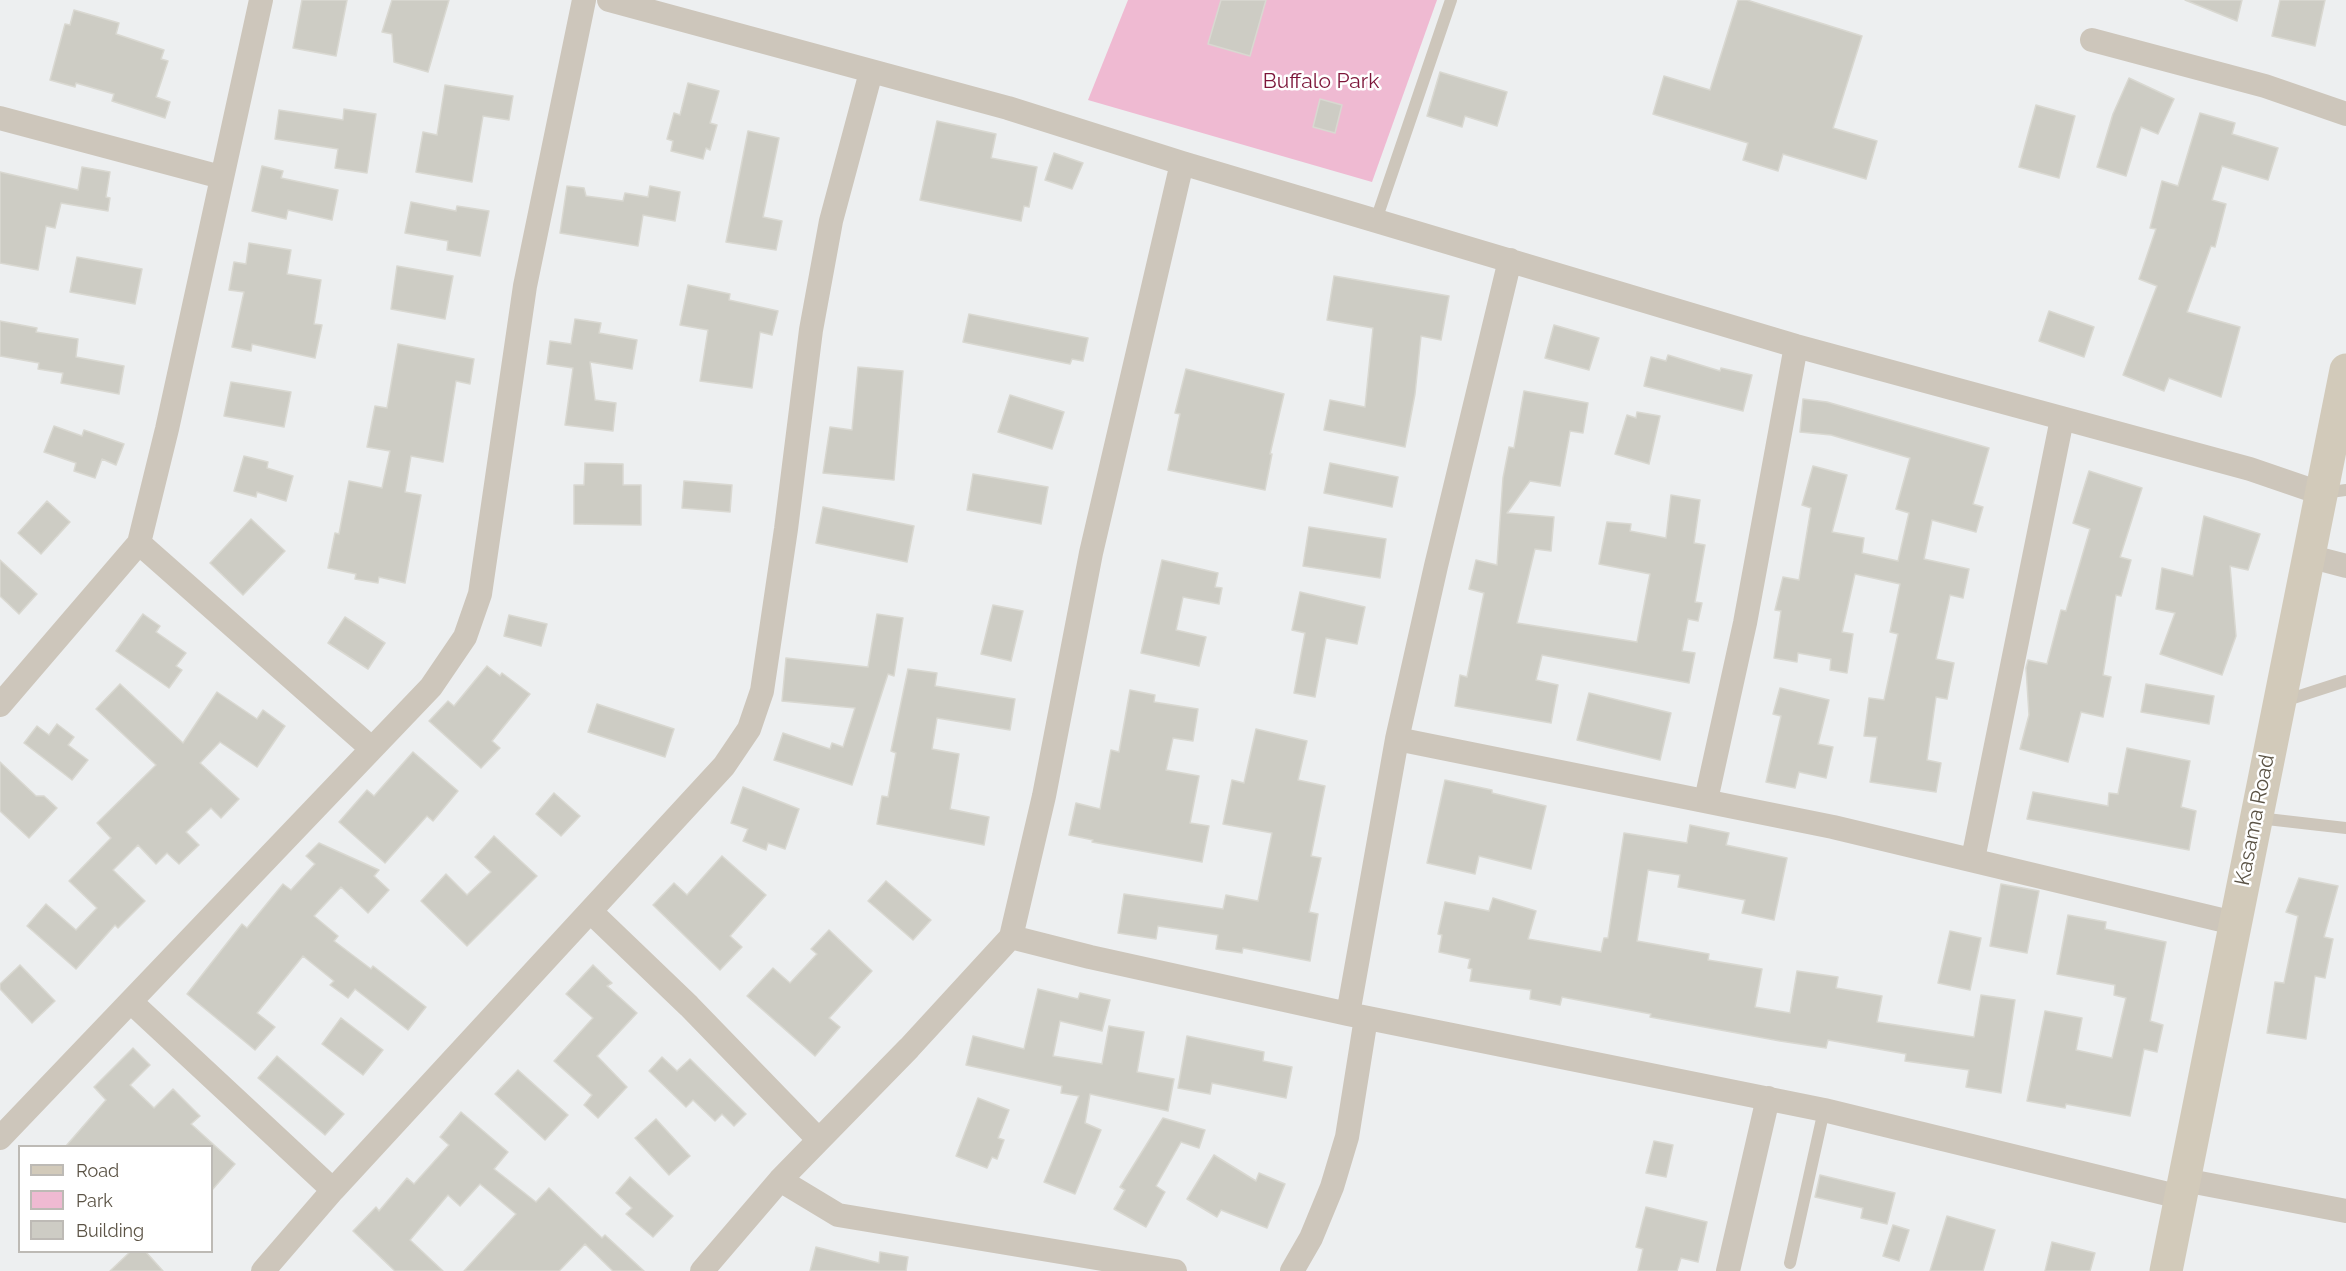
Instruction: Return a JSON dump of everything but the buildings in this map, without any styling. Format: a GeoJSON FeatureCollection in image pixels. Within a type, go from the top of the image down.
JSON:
{"type":"FeatureCollection","features":[{"type":"Feature","properties":{"kind":"street"},"geometry":{"type":"LineString","coordinates":[[0,705],[139,543],[167,429],[261,0]]}},
{"type":"Feature","properties":{"kind":"street"},"geometry":{"type":"LineString","coordinates":[[0,1138],[431,687],[465,637],[480,594],[525,286],[584,0]]}},
{"type":"Feature","properties":{"kind":"street"},"geometry":{"type":"LineString","coordinates":[[609,0],[1008,108],[1182,163],[1797,346],[2333,492]]}},
{"type":"Feature","properties":{"kind":"street"},"geometry":{"type":"LineString","coordinates":[[2092,40],[2265,86],[2346,114]]}},
{"type":"Feature","properties":{"kind":"street"},"geometry":{"type":"LineString","coordinates":[[264,1271],[333,1190],[724,766],[749,729],[762,691],[786,529],[811,330],[831,221],[872,72]]}},
{"type":"Feature","properties":{"kind":"street"},"geometry":{"type":"LineString","coordinates":[[0,118],[221,177]]}},
{"type":"Feature","properties":{"kind":"street"},"geometry":{"type":"LineString","coordinates":[[702,1271],[780,1180],[909,1048],[1011,937],[1044,796],[1091,553],[1182,163]]}},
{"type":"Feature","properties":{"kind":"street"},"geometry":{"type":"LineString","coordinates":[[1292,1271],[1311,1238],[1332,1187],[1347,1137],[1357,1016],[1397,739],[1438,555],[1510,260]]}},
{"type":"Feature","properties":{"kind":"street"},"geometry":{"type":"LineString","coordinates":[[1706,801],[1745,623],[1797,346]]}},
{"type":"Feature","properties":{"kind":"street","name":"Kasama Road"},"geometry":{"type":"LineString","coordinates":[[2166,1271],[2308,556],[2333,492],[2346,370]]}},
{"type":"Feature","properties":{"kind":"street"},"geometry":{"type":"LineString","coordinates":[[1973,859],[2061,419]]}},
{"type":"Feature","properties":{"kind":"street"},"geometry":{"type":"LineString","coordinates":[[139,543],[371,748]]}},
{"type":"Feature","properties":{"kind":"street"},"geometry":{"type":"LineString","coordinates":[[2308,556],[2346,566]]}},
{"type":"Feature","properties":{"kind":"street"},"geometry":{"type":"LineString","coordinates":[[1397,739],[1706,801],[1973,859],[2235,923]]}},
{"type":"Feature","properties":{"kind":"street"},"geometry":{"type":"LineString","coordinates":[[591,912],[689,1006],[818,1139]]}},
{"type":"Feature","properties":{"kind":"street"},"geometry":{"type":"LineString","coordinates":[[1011,937],[1090,957],[1357,1016],[1768,1098],[2182,1189],[2346,1211]]}},
{"type":"Feature","properties":{"kind":"street"},"geometry":{"type":"LineString","coordinates":[[130,1002],[333,1190]]}},
{"type":"Feature","properties":{"kind":"street"},"geometry":{"type":"LineString","coordinates":[[1728,1271],[1768,1098]]}},
{"type":"Feature","properties":{"kind":"street"},"geometry":{"type":"LineString","coordinates":[[780,1180],[838,1215],[1175,1271]]}},
{"type":"Feature","properties":{"kind":"lane"},"geometry":{"type":"LineString","coordinates":[[1376,220],[1451,0]]}},
{"type":"Feature","properties":{"kind":"lane"},"geometry":{"type":"LineString","coordinates":[[2278,702],[2346,681]]}},
{"type":"Feature","properties":{"kind":"lane"},"geometry":{"type":"LineString","coordinates":[[2256,817],[2346,828]]}},
{"type":"Feature","properties":{"kind":"lane"},"geometry":{"type":"LineString","coordinates":[[1791,1263],[1824,1110]]}},
{"type":"Feature","properties":{"kind":"green space","name":"Buffalo Park"},"geometry":{"type":"Polygon","coordinates":[[[1128,0],[1437,0],[1372,182],[1088,100],[1128,0]]]}}]}
